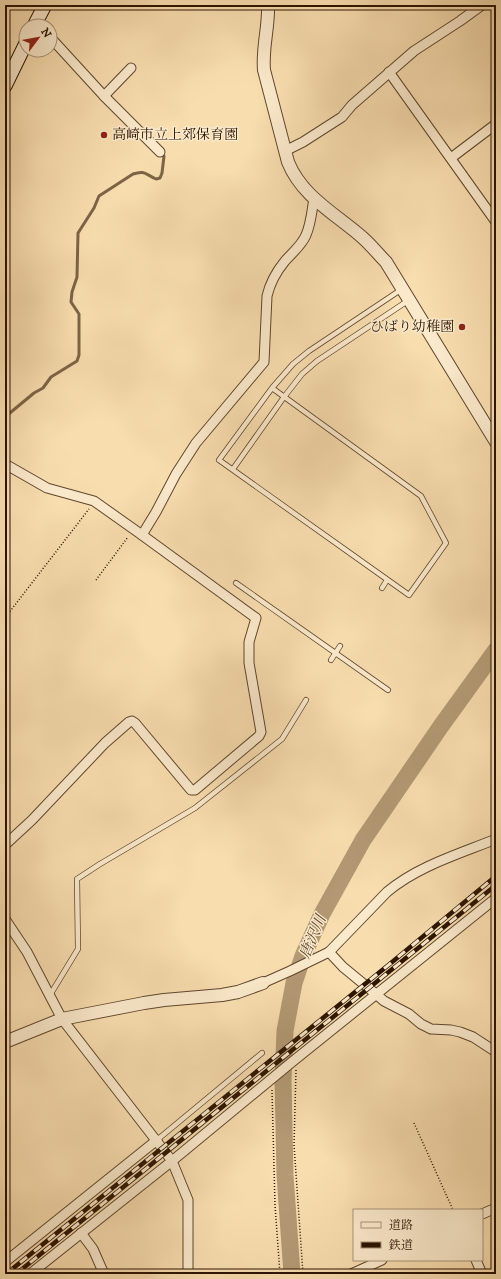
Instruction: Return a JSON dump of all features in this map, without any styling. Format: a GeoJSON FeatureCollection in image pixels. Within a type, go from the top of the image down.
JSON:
{"type":"FeatureCollection","features":[{"type":"Feature","properties":{"kind":"main road"},"geometry":{"type":"LineString","coordinates":[[40,18],[45,5]]}},
{"type":"Feature","properties":{"kind":"main road"},"geometry":{"type":"LineString","coordinates":[[5,86],[19,58]]}},
{"type":"Feature","properties":{"kind":"street"},"geometry":{"type":"LineString","coordinates":[[268,5],[263,56],[264,70],[292,174],[299,184],[363,238],[386,262],[409,300],[493,428],[496,442]]}},
{"type":"Feature","properties":{"kind":"street"},"geometry":{"type":"LineString","coordinates":[[285,151],[303,142],[342,117],[352,105],[414,51],[482,5]]}},
{"type":"Feature","properties":{"kind":"street"},"geometry":{"type":"LineString","coordinates":[[58,46],[104,96],[160,152]]}},
{"type":"Feature","properties":{"kind":"street"},"geometry":{"type":"LineString","coordinates":[[104,96],[131,68]]}},
{"type":"Feature","properties":{"kind":"street"},"geometry":{"type":"LineString","coordinates":[[389,72],[496,222]]}},
{"type":"Feature","properties":{"kind":"street"},"geometry":{"type":"LineString","coordinates":[[451,158],[496,124]]}},
{"type":"Feature","properties":{"kind":"street"},"geometry":{"type":"LineString","coordinates":[[142,535],[176,474],[196,443],[264,362],[267,296],[269,288],[275,274],[298,247],[306,235],[314,198]]}},
{"type":"Feature","properties":{"kind":"street"},"geometry":{"type":"LineString","coordinates":[[5,464],[47,488],[94,501],[256,618],[249,642],[249,663],[261,732],[259,736],[195,790],[190,790],[135,723],[132,721],[129,722],[104,743],[32,820],[5,845]]}},
{"type":"Feature","properties":{"kind":"street"},"geometry":{"type":"LineString","coordinates":[[5,1042],[62,1019],[144,1002],[222,995],[238,992],[263,983],[329,952],[387,892],[397,884],[423,869],[496,839]]}},
{"type":"Feature","properties":{"kind":"street"},"geometry":{"type":"LineString","coordinates":[[30,1274],[172,1161],[496,898]]}},
{"type":"Feature","properties":{"kind":"street"},"geometry":{"type":"LineString","coordinates":[[5,919],[27,952],[62,1019],[172,1161],[188,1200],[188,1274]]}},
{"type":"Feature","properties":{"kind":"street"},"geometry":{"type":"LineString","coordinates":[[329,952],[343,967],[384,1001],[409,1014],[421,1024],[431,1029],[460,1032],[473,1037],[496,1052]]}},
{"type":"Feature","properties":{"kind":"street"},"geometry":{"type":"LineString","coordinates":[[5,1262],[157,1140]]}},
{"type":"Feature","properties":{"kind":"street"},"geometry":{"type":"LineString","coordinates":[[483,1214],[496,1208]]}},
{"type":"Feature","properties":{"kind":"street"},"geometry":{"type":"LineString","coordinates":[[81,1233],[94,1249],[104,1274]]}},
{"type":"Feature","properties":{"kind":"street"},"geometry":{"type":"LineString","coordinates":[[351,1274],[380,1261]]}},
{"type":"Feature","properties":{"kind":"street"},"geometry":{"type":"LineString","coordinates":[[476,1261],[482,1274]]}},
{"type":"Feature","properties":{"kind":"lane"},"geometry":{"type":"LineString","coordinates":[[272,388],[421,496],[446,543],[409,595],[219,460],[272,388],[282,375],[309,351],[402,288]]}},
{"type":"Feature","properties":{"kind":"lane"},"geometry":{"type":"LineString","coordinates":[[233,469],[302,374],[317,361],[409,300]]}},
{"type":"Feature","properties":{"kind":"lane"},"geometry":{"type":"LineString","coordinates":[[382,588],[387,580]]}},
{"type":"Feature","properties":{"kind":"lane"},"geometry":{"type":"LineString","coordinates":[[236,583],[388,690]]}},
{"type":"Feature","properties":{"kind":"lane"},"geometry":{"type":"LineString","coordinates":[[331,660],[340,646]]}},
{"type":"Feature","properties":{"kind":"lane"},"geometry":{"type":"LineString","coordinates":[[50,995],[78,949],[77,879],[195,808],[282,739],[306,700]]}},
{"type":"Feature","properties":{"kind":"lane"},"geometry":{"type":"LineString","coordinates":[[157,1140],[262,1053]]}},
{"type":"Feature","properties":{"kind":"path"},"geometry":{"type":"LineString","coordinates":[[8,614],[86,514],[94,501]]}},
{"type":"Feature","properties":{"kind":"path"},"geometry":{"type":"LineString","coordinates":[[96,580],[134,530]]}},
{"type":"Feature","properties":{"kind":"path"},"geometry":{"type":"LineString","coordinates":[[291,1063],[296,1067],[294,1145],[303,1274]]}},
{"type":"Feature","properties":{"kind":"path"},"geometry":{"type":"LineString","coordinates":[[272,1079],[275,1204],[280,1274]]}},
{"type":"Feature","properties":{"kind":"path"},"geometry":{"type":"LineString","coordinates":[[414,1123],[453,1209]]}},
{"type":"Feature","properties":{"kind":"waterway"},"geometry":{"type":"LineString","coordinates":[[5,417],[34,393],[43,388],[51,377],[77,361],[79,355],[79,314],[71,302],[72,292],[77,277],[78,233],[94,208],[99,196],[133,174],[143,173],[156,179],[160,178],[164,156]]}},
{"type":"Feature","properties":{"kind":"waterway","name":"唐沢川"},"geometry":{"type":"LineString","coordinates":[[292,1274],[285,1175],[283,1080],[285,1031],[294,983],[303,956],[322,914],[363,840],[441,726],[496,650]]}},
{"type":"Feature","properties":{"kind":"railway"},"geometry":{"type":"LineString","coordinates":[[6,1274],[391,963],[496,876]]}},
{"type":"Feature","properties":{"kind":"railway"},"geometry":{"type":"LineString","coordinates":[[16,1274],[496,885]]}},
{"type":"Feature","properties":{"kind":"place","name":"高崎市立上郊保育園"},"geometry":{"type":"Point","coordinates":[104,135]}},
{"type":"Feature","properties":{"kind":"place","name":"ひばり幼稚園"},"geometry":{"type":"Point","coordinates":[462,327]}}]}
